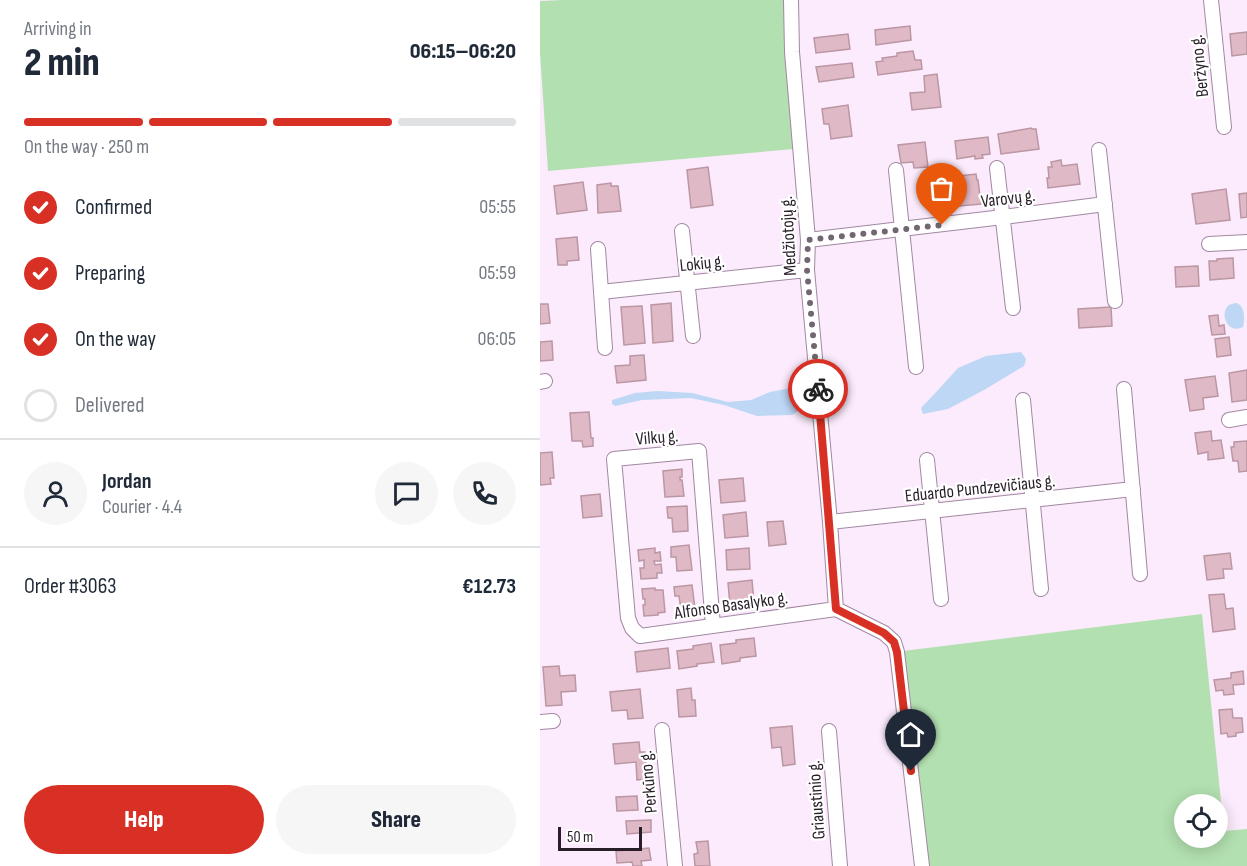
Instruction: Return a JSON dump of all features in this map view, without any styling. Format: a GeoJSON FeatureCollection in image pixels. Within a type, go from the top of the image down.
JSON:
{"type":"FeatureCollection","features":[{"type":"Feature","properties":{"kind":"street","name":"Medžiotojų g."},"geometry":{"type":"LineString","coordinates":[[791,0],[792,52],[808,240],[807,270],[836,609]]}},
{"type":"Feature","properties":{"kind":"street","name":"Beržyno g."},"geometry":{"type":"LineString","coordinates":[[1211,0],[1224,128]]}},
{"type":"Feature","properties":{"kind":"street"},"geometry":{"type":"LineString","coordinates":[[1099,150],[1115,301]]}},
{"type":"Feature","properties":{"kind":"street"},"geometry":{"type":"LineString","coordinates":[[998,168],[1013,308]]}},
{"type":"Feature","properties":{"kind":"street"},"geometry":{"type":"LineString","coordinates":[[896,170],[916,367]]}},
{"type":"Feature","properties":{"kind":"street","name":"Varovų g."},"geometry":{"type":"LineString","coordinates":[[808,240],[1105,204]]}},
{"type":"Feature","properties":{"kind":"street"},"geometry":{"type":"LineString","coordinates":[[682,231],[693,336]]}},
{"type":"Feature","properties":{"kind":"street"},"geometry":{"type":"LineString","coordinates":[[1209,244],[1247,242]]}},
{"type":"Feature","properties":{"kind":"street"},"geometry":{"type":"LineString","coordinates":[[598,249],[605,348]]}},
{"type":"Feature","properties":{"kind":"street","name":"Lokių g."},"geometry":{"type":"LineString","coordinates":[[601,292],[807,270]]}},
{"type":"Feature","properties":{"kind":"street"},"geometry":{"type":"LineString","coordinates":[[1124,389],[1140,574]]}},
{"type":"Feature","properties":{"kind":"street"},"geometry":{"type":"LineString","coordinates":[[1023,400],[1041,589]]}},
{"type":"Feature","properties":{"kind":"street"},"geometry":{"type":"LineString","coordinates":[[1229,420],[1247,417]]}},
{"type":"Feature","properties":{"kind":"street","name":"Vilkų g."},"geometry":{"type":"LineString","coordinates":[[632,628],[628,618],[614,459],[699,451],[713,626]]}},
{"type":"Feature","properties":{"kind":"street"},"geometry":{"type":"LineString","coordinates":[[927,460],[940,599]]}},
{"type":"Feature","properties":{"kind":"street","name":"Eduardo Pundzevičiaus g."},"geometry":{"type":"LineString","coordinates":[[830,522],[1133,489]]}},
{"type":"Feature","properties":{"kind":"street"},"geometry":{"type":"LineString","coordinates":[[836,609],[884,633],[894,642],[922,866]]}},
{"type":"Feature","properties":{"kind":"street","name":"Alfonso Basalyko g."},"geometry":{"type":"LineString","coordinates":[[632,628],[640,636],[836,609]]}},
{"type":"Feature","properties":{"kind":"street","name":"Perkūno g."},"geometry":{"type":"LineString","coordinates":[[662,730],[675,866]]}},
{"type":"Feature","properties":{"kind":"street","name":"Griaustinio g."},"geometry":{"type":"LineString","coordinates":[[829,731],[840,866]]}},
{"type":"Feature","properties":{"kind":"green space"},"geometry":{"type":"Polygon","coordinates":[[[785,0],[794,149],[548,171],[540,53],[540,1],[785,0]]]}},
{"type":"Feature","properties":{"kind":"green space"},"geometry":{"type":"Polygon","coordinates":[[[1202,614],[1220,794],[1174,794],[1174,848],[1228,848],[1228,831],[1247,829],[1247,866],[926,866],[903,651],[1202,614]]]}},
{"type":"Feature","properties":{"kind":"water"},"geometry":{"type":"Polygon","coordinates":[[[1236,303],[1243,309],[1244,316],[1243,327],[1238,329],[1230,326],[1225,320],[1225,311],[1228,306],[1236,303]]]}},
{"type":"Feature","properties":{"kind":"water"},"geometry":{"type":"Polygon","coordinates":[[[1021,352],[1026,359],[1024,366],[948,409],[923,414],[921,408],[958,368],[986,356],[1021,352]]]}},
{"type":"Feature","properties":{"kind":"water"},"geometry":{"type":"Polygon","coordinates":[[[794,389],[797,412],[792,415],[757,416],[724,405],[691,398],[642,400],[615,406],[612,404],[612,400],[635,393],[658,391],[692,393],[728,402],[751,400],[770,392],[794,389]]]}},
{"type":"Feature","properties":{"kind":"building"},"geometry":{"type":"Polygon","coordinates":[[[910,26],[911,40],[876,45],[875,30],[910,26]]]}},
{"type":"Feature","properties":{"kind":"building"},"geometry":{"type":"Polygon","coordinates":[[[1247,32],[1247,54],[1232,56],[1230,34],[1247,32]]]}},
{"type":"Feature","properties":{"kind":"building"},"geometry":{"type":"Polygon","coordinates":[[[848,34],[850,49],[816,53],[814,38],[848,34]]]}},
{"type":"Feature","properties":{"kind":"building"},"geometry":{"type":"Polygon","coordinates":[[[913,51],[915,60],[921,60],[922,69],[878,75],[876,62],[883,61],[882,58],[897,56],[897,53],[913,51]]]}},
{"type":"Feature","properties":{"kind":"building"},"geometry":{"type":"Polygon","coordinates":[[[852,63],[854,77],[819,82],[816,67],[852,63]]]}},
{"type":"Feature","properties":{"kind":"building"},"geometry":{"type":"Polygon","coordinates":[[[937,74],[941,107],[912,110],[910,93],[925,92],[924,76],[937,74]]]}},
{"type":"Feature","properties":{"kind":"building"},"geometry":{"type":"Polygon","coordinates":[[[848,105],[852,136],[831,139],[829,124],[824,124],[822,109],[848,105]]]}},
{"type":"Feature","properties":{"kind":"building"},"geometry":{"type":"Polygon","coordinates":[[[1036,129],[1039,149],[1001,154],[998,134],[1036,129]]]}},
{"type":"Feature","properties":{"kind":"building"},"geometry":{"type":"Polygon","coordinates":[[[988,137],[990,154],[982,155],[983,158],[975,159],[975,156],[957,159],[955,141],[988,137]]]}},
{"type":"Feature","properties":{"kind":"building"},"geometry":{"type":"Polygon","coordinates":[[[925,142],[928,167],[914,168],[913,162],[901,163],[898,145],[925,142]]]}},
{"type":"Feature","properties":{"kind":"building"},"geometry":{"type":"Polygon","coordinates":[[[1061,160],[1062,166],[1077,164],[1080,184],[1048,188],[1048,167],[1052,167],[1051,162],[1061,160]]]}},
{"type":"Feature","properties":{"kind":"building"},"geometry":{"type":"Polygon","coordinates":[[[708,167],[713,205],[691,208],[687,170],[708,167]]]}},
{"type":"Feature","properties":{"kind":"building"},"geometry":{"type":"Polygon","coordinates":[[[976,174],[981,204],[959,206],[957,194],[961,194],[959,176],[976,174]]]}},
{"type":"Feature","properties":{"kind":"building"},"geometry":{"type":"Polygon","coordinates":[[[583,182],[587,210],[557,214],[554,186],[583,182]]]}},
{"type":"Feature","properties":{"kind":"building"},"geometry":{"type":"Polygon","coordinates":[[[611,183],[611,186],[618,186],[621,211],[598,213],[597,185],[611,183]]]}},
{"type":"Feature","properties":{"kind":"building"},"geometry":{"type":"Polygon","coordinates":[[[1226,189],[1230,220],[1196,224],[1192,194],[1226,189]]]}},
{"type":"Feature","properties":{"kind":"building"},"geometry":{"type":"Polygon","coordinates":[[[1247,193],[1247,217],[1241,218],[1239,194],[1247,193]]]}},
{"type":"Feature","properties":{"kind":"building"},"geometry":{"type":"Polygon","coordinates":[[[577,237],[579,260],[567,261],[567,265],[558,265],[556,239],[577,237]]]}},
{"type":"Feature","properties":{"kind":"building"},"geometry":{"type":"Polygon","coordinates":[[[1233,258],[1234,278],[1210,280],[1209,261],[1233,258]]]}},
{"type":"Feature","properties":{"kind":"building"},"geometry":{"type":"Polygon","coordinates":[[[1198,266],[1199,286],[1176,287],[1175,267],[1198,266]]]}},
{"type":"Feature","properties":{"kind":"building"},"geometry":{"type":"Polygon","coordinates":[[[671,303],[673,341],[653,343],[651,305],[671,303]]]}},
{"type":"Feature","properties":{"kind":"building"},"geometry":{"type":"Polygon","coordinates":[[[540,304],[548,304],[550,323],[540,324],[540,304]]]}},
{"type":"Feature","properties":{"kind":"building"},"geometry":{"type":"Polygon","coordinates":[[[642,306],[645,343],[624,345],[621,307],[642,306]]]}},
{"type":"Feature","properties":{"kind":"building"},"geometry":{"type":"Polygon","coordinates":[[[1111,307],[1112,326],[1079,328],[1078,309],[1111,307]]]}},
{"type":"Feature","properties":{"kind":"building"},"geometry":{"type":"Polygon","coordinates":[[[1218,315],[1219,326],[1224,325],[1225,334],[1212,335],[1209,316],[1218,315]]]}},
{"type":"Feature","properties":{"kind":"building"},"geometry":{"type":"Polygon","coordinates":[[[1229,337],[1231,355],[1217,357],[1215,339],[1229,337]]]}},
{"type":"Feature","properties":{"kind":"building"},"geometry":{"type":"Polygon","coordinates":[[[552,341],[553,360],[540,361],[540,342],[552,341]]]}},
{"type":"Feature","properties":{"kind":"building"},"geometry":{"type":"Polygon","coordinates":[[[644,355],[646,380],[617,383],[615,366],[630,365],[630,356],[644,355]]]}},
{"type":"Feature","properties":{"kind":"building"},"geometry":{"type":"Polygon","coordinates":[[[1247,370],[1247,400],[1232,402],[1229,373],[1247,370]]]}},
{"type":"Feature","properties":{"kind":"building"},"geometry":{"type":"Polygon","coordinates":[[[1215,376],[1218,396],[1203,398],[1204,409],[1190,411],[1185,380],[1215,376]]]}},
{"type":"Feature","properties":{"kind":"building"},"geometry":{"type":"Polygon","coordinates":[[[589,412],[593,446],[583,447],[582,441],[572,441],[570,413],[589,412]]]}},
{"type":"Feature","properties":{"kind":"building"},"geometry":{"type":"Polygon","coordinates":[[[1211,431],[1212,441],[1221,440],[1224,458],[1208,460],[1208,452],[1198,454],[1195,433],[1211,431]]]}},
{"type":"Feature","properties":{"kind":"building"},"geometry":{"type":"Polygon","coordinates":[[[1247,441],[1247,471],[1239,472],[1238,461],[1233,461],[1231,447],[1234,447],[1234,442],[1247,441]]]}},
{"type":"Feature","properties":{"kind":"building"},"geometry":{"type":"Polygon","coordinates":[[[552,452],[554,478],[550,478],[551,484],[540,485],[540,453],[552,452]]]}},
{"type":"Feature","properties":{"kind":"building"},"geometry":{"type":"Polygon","coordinates":[[[682,469],[680,480],[682,480],[684,496],[665,497],[663,471],[682,469]]]}},
{"type":"Feature","properties":{"kind":"building"},"geometry":{"type":"Polygon","coordinates":[[[743,478],[745,501],[721,503],[719,480],[743,478]]]}},
{"type":"Feature","properties":{"kind":"building"},"geometry":{"type":"Polygon","coordinates":[[[600,494],[602,516],[583,518],[581,496],[600,494]]]}},
{"type":"Feature","properties":{"kind":"building"},"geometry":{"type":"Polygon","coordinates":[[[687,506],[688,531],[673,532],[672,518],[668,518],[667,507],[687,506]]]}},
{"type":"Feature","properties":{"kind":"building"},"geometry":{"type":"Polygon","coordinates":[[[746,512],[748,536],[725,538],[723,515],[746,512]]]}},
{"type":"Feature","properties":{"kind":"building"},"geometry":{"type":"Polygon","coordinates":[[[783,521],[786,544],[769,546],[767,522],[783,521]]]}},
{"type":"Feature","properties":{"kind":"building"},"geometry":{"type":"Polygon","coordinates":[[[689,545],[692,570],[677,571],[676,557],[671,557],[671,547],[689,545]]]}},
{"type":"Feature","properties":{"kind":"building"},"geometry":{"type":"Polygon","coordinates":[[[655,548],[655,553],[660,552],[661,561],[654,561],[655,565],[661,564],[662,573],[657,573],[657,578],[641,579],[640,568],[644,568],[644,560],[639,561],[638,550],[655,548]]]}},
{"type":"Feature","properties":{"kind":"building"},"geometry":{"type":"Polygon","coordinates":[[[749,548],[750,569],[727,570],[726,550],[749,548]]]}},
{"type":"Feature","properties":{"kind":"building"},"geometry":{"type":"Polygon","coordinates":[[[1230,553],[1232,569],[1223,569],[1224,578],[1207,580],[1204,556],[1230,553]]]}},
{"type":"Feature","properties":{"kind":"building"},"geometry":{"type":"Polygon","coordinates":[[[752,580],[754,603],[730,605],[728,583],[752,580]]]}},
{"type":"Feature","properties":{"kind":"building"},"geometry":{"type":"Polygon","coordinates":[[[692,585],[695,609],[681,610],[679,596],[675,596],[674,587],[692,585]]]}},
{"type":"Feature","properties":{"kind":"building"},"geometry":{"type":"Polygon","coordinates":[[[655,588],[655,590],[663,590],[665,612],[644,616],[645,599],[643,599],[642,589],[655,588]]]}},
{"type":"Feature","properties":{"kind":"building"},"geometry":{"type":"Polygon","coordinates":[[[1224,594],[1226,609],[1233,608],[1235,629],[1213,632],[1209,595],[1224,594]]]}},
{"type":"Feature","properties":{"kind":"building"},"geometry":{"type":"Polygon","coordinates":[[[754,638],[756,656],[722,664],[720,645],[754,638]]]}},
{"type":"Feature","properties":{"kind":"building"},"geometry":{"type":"Polygon","coordinates":[[[711,643],[714,662],[679,669],[677,651],[711,643]]]}},
{"type":"Feature","properties":{"kind":"building"},"geometry":{"type":"Polygon","coordinates":[[[668,648],[670,668],[637,672],[635,652],[668,648]]]}},
{"type":"Feature","properties":{"kind":"building"},"geometry":{"type":"Polygon","coordinates":[[[559,666],[560,676],[575,675],[576,691],[561,692],[562,705],[546,706],[543,667],[559,666]]]}},
{"type":"Feature","properties":{"kind":"building"},"geometry":{"type":"Polygon","coordinates":[[[1243,671],[1244,684],[1233,685],[1234,694],[1224,695],[1223,690],[1216,691],[1214,680],[1231,678],[1231,673],[1243,671]]]}},
{"type":"Feature","properties":{"kind":"building"},"geometry":{"type":"Polygon","coordinates":[[[691,688],[692,700],[695,700],[696,716],[679,717],[677,690],[691,688]]]}},
{"type":"Feature","properties":{"kind":"building"},"geometry":{"type":"Polygon","coordinates":[[[640,689],[643,718],[628,719],[627,710],[612,711],[610,692],[640,689]]]}},
{"type":"Feature","properties":{"kind":"building"},"geometry":{"type":"Polygon","coordinates":[[[1232,709],[1233,718],[1242,718],[1243,732],[1228,737],[1227,733],[1221,734],[1219,710],[1232,709]]]}},
{"type":"Feature","properties":{"kind":"building"},"geometry":{"type":"Polygon","coordinates":[[[792,726],[795,764],[783,766],[781,747],[772,748],[770,728],[792,726]]]}},
{"type":"Feature","properties":{"kind":"building"},"geometry":{"type":"Polygon","coordinates":[[[639,742],[640,752],[645,752],[647,779],[637,780],[636,762],[615,764],[613,744],[639,742]]]}},
{"type":"Feature","properties":{"kind":"building"},"geometry":{"type":"Polygon","coordinates":[[[637,796],[638,810],[617,811],[616,797],[637,796]]]}},
{"type":"Feature","properties":{"kind":"building"},"geometry":{"type":"Polygon","coordinates":[[[651,820],[651,832],[627,834],[626,821],[651,820]]]}},
{"type":"Feature","properties":{"kind":"building"},"geometry":{"type":"Polygon","coordinates":[[[708,841],[710,866],[695,866],[694,854],[698,853],[696,842],[708,841]]]}},
{"type":"Feature","properties":{"kind":"building"},"geometry":{"type":"Polygon","coordinates":[[[649,848],[651,860],[641,861],[642,866],[633,866],[632,862],[617,863],[616,851],[649,848]]]}},
{"type":"Feature","properties":{"kind":"way so far"},"geometry":{"type":"LineString","coordinates":[[818,389],[807,270],[808,240],[942,225]]}},
{"type":"Feature","properties":{"kind":"route"},"geometry":{"type":"LineString","coordinates":[[818,389],[836,609],[884,633],[894,642],[911,771]]}}]}
